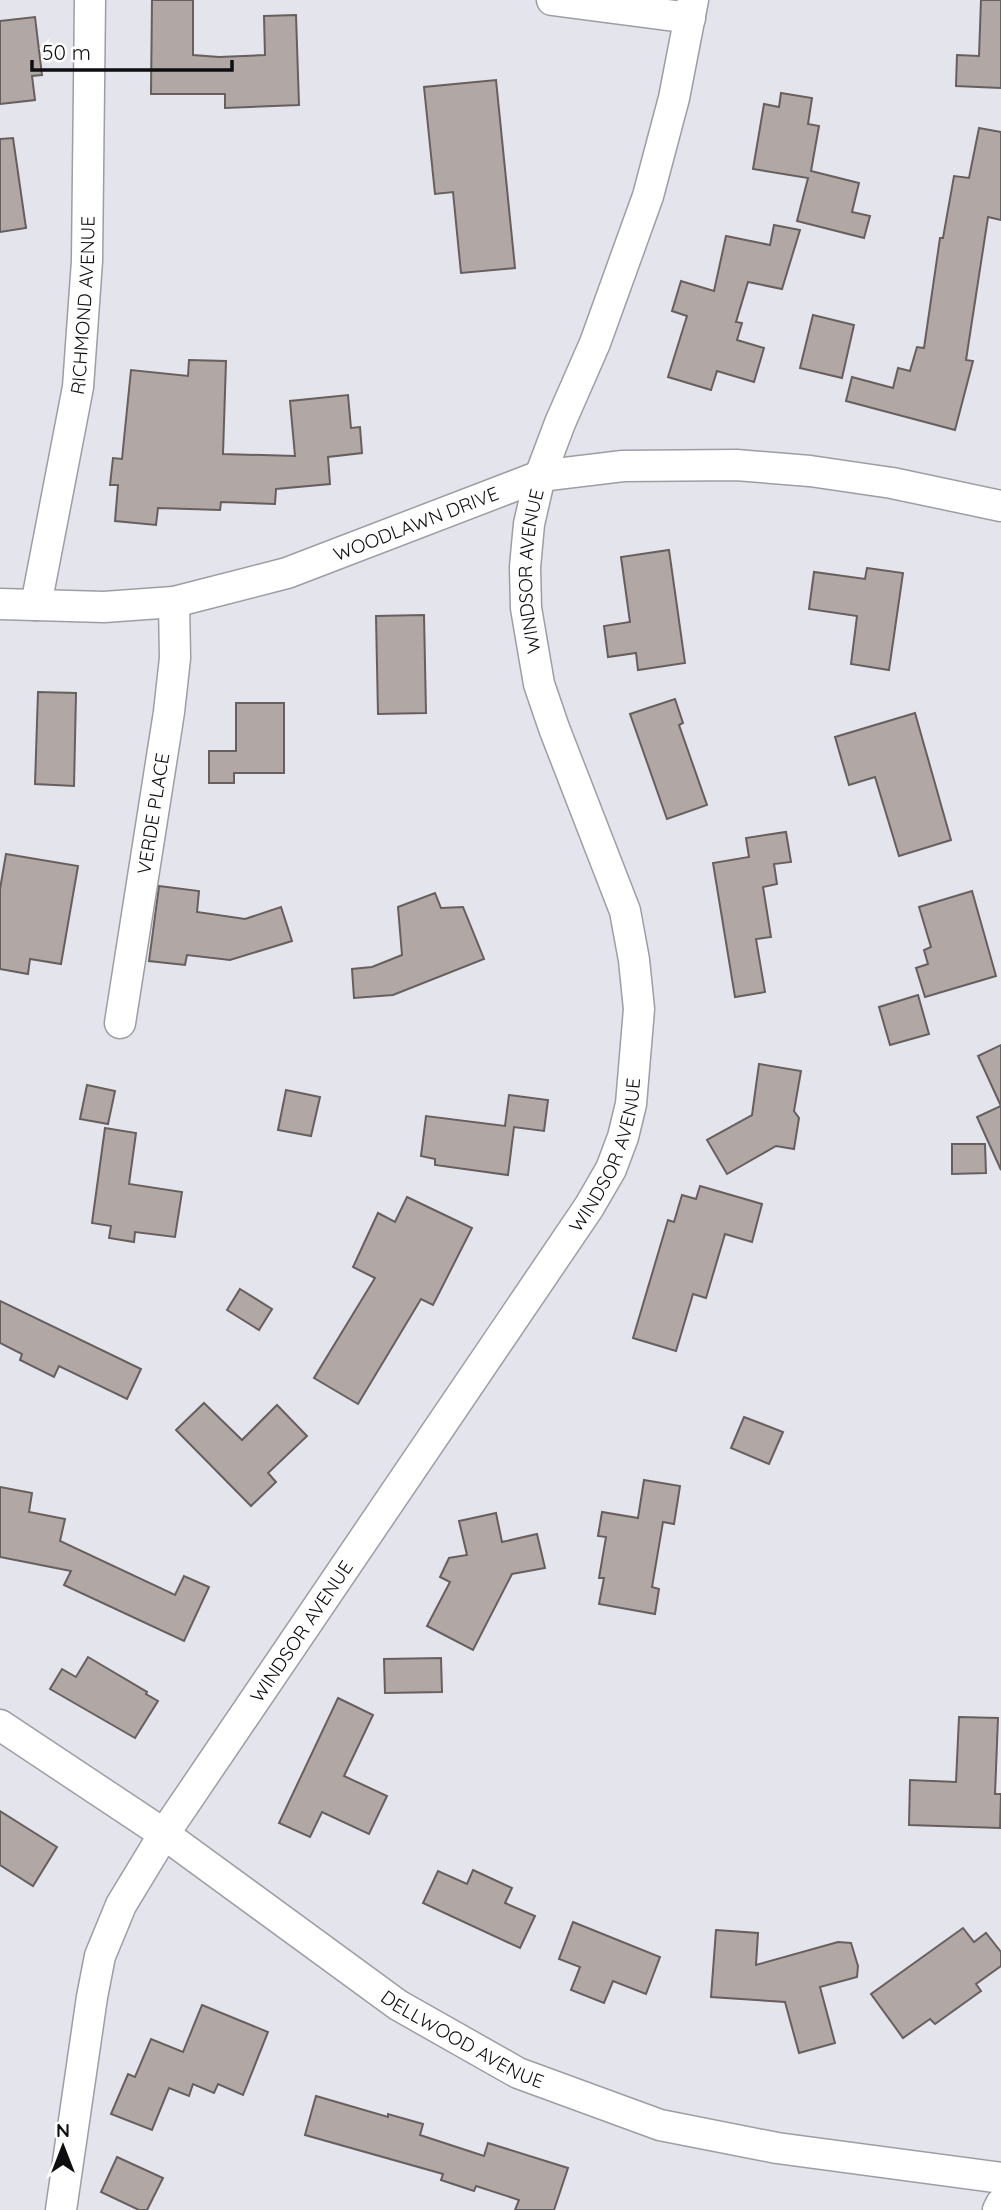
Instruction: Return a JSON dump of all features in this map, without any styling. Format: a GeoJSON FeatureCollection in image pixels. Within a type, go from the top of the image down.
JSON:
{"type":"FeatureCollection","features":[{"type":"Feature","properties":{"kind":"street","name":"RICHMOND AVENUE"},"geometry":{"type":"LineString","coordinates":[[36,605],[78,387],[87,261],[90,0]]}},
{"type":"Feature","properties":{"kind":"street"},"geometry":{"type":"LineString","coordinates":[[552,0],[692,9]]}},
{"type":"Feature","properties":{"kind":"street","name":"WINDSOR AVENUE"},"geometry":{"type":"LineString","coordinates":[[61,2210],[100,1956],[121,1905],[164,1834],[589,1207],[611,1169],[624,1137],[631,1104],[639,1009],[634,960],[625,911],[539,684],[530,642],[524,567],[529,524],[540,476],[595,343],[648,196],[674,98],[692,9]]}},
{"type":"Feature","properties":{"kind":"street","name":"WOODLAWN DRIVE"},"geometry":{"type":"LineString","coordinates":[[0,604],[104,607],[174,602],[287,573],[540,476],[622,466],[736,465],[810,471],[892,483],[1001,506]]}},
{"type":"Feature","properties":{"kind":"street","name":"VERDE PLACE"},"geometry":{"type":"LineString","coordinates":[[120,1023],[169,712],[175,658],[174,602]]}},
{"type":"Feature","properties":{"kind":"street","name":"DELLWOOD AVENUE"},"geometry":{"type":"LineString","coordinates":[[0,1725],[164,1834],[398,2005],[518,2073],[660,2125],[777,2148],[1001,2178]]}},
{"type":"Feature","properties":{"kind":"street"},"geometry":{"type":"LineString","coordinates":[[998,2210],[1001,2204]]}},
{"type":"Feature","properties":{"kind":"building"},"geometry":{"type":"Polygon","coordinates":[[[152,0],[193,0],[193,55],[265,55],[264,16],[296,15],[299,105],[225,108],[225,94],[151,94],[152,0]]]}},
{"type":"Feature","properties":{"kind":"building"},"geometry":{"type":"Polygon","coordinates":[[[981,0],[1001,0],[1001,88],[956,86],[957,55],[979,56],[981,0]]]}},
{"type":"Feature","properties":{"kind":"building"},"geometry":{"type":"Polygon","coordinates":[[[35,17],[42,75],[32,76],[35,100],[0,104],[0,21],[35,17]]]}},
{"type":"Feature","properties":{"kind":"building"},"geometry":{"type":"Polygon","coordinates":[[[496,80],[515,268],[461,273],[453,192],[435,194],[424,87],[496,80]]]}},
{"type":"Feature","properties":{"kind":"building"},"geometry":{"type":"Polygon","coordinates":[[[781,93],[812,98],[808,124],[819,126],[811,171],[859,183],[852,212],[870,216],[864,238],[797,221],[808,178],[753,169],[764,104],[779,107],[781,93]]]}},
{"type":"Feature","properties":{"kind":"building"},"geometry":{"type":"Polygon","coordinates":[[[979,128],[1001,132],[1001,220],[988,217],[966,360],[973,361],[955,430],[846,401],[852,377],[893,388],[898,368],[910,371],[917,347],[924,348],[940,238],[943,238],[954,176],[969,178],[979,128]]]}},
{"type":"Feature","properties":{"kind":"building"},"geometry":{"type":"Polygon","coordinates":[[[13,138],[26,228],[0,232],[0,139],[13,138]]]}},
{"type":"Feature","properties":{"kind":"building"},"geometry":{"type":"Polygon","coordinates":[[[774,225],[800,230],[782,289],[748,282],[736,322],[742,323],[737,340],[764,348],[754,382],[717,371],[711,390],[668,377],[687,316],[672,311],[681,281],[714,291],[726,236],[770,245],[774,225]]]}},
{"type":"Feature","properties":{"kind":"building"},"geometry":{"type":"Polygon","coordinates":[[[813,315],[854,325],[842,378],[800,368],[813,315]]]}},
{"type":"Feature","properties":{"kind":"building"},"geometry":{"type":"Polygon","coordinates":[[[189,360],[226,361],[223,454],[295,456],[290,401],[348,395],[351,428],[360,427],[362,453],[328,457],[330,484],[276,489],[275,504],[221,502],[220,510],[158,508],[156,525],[115,521],[118,485],[110,485],[113,458],[122,459],[131,370],[188,376],[189,360]]]}},
{"type":"Feature","properties":{"kind":"building"},"geometry":{"type":"Polygon","coordinates":[[[669,550],[685,663],[638,670],[636,653],[608,657],[604,626],[630,622],[621,557],[669,550]]]}},
{"type":"Feature","properties":{"kind":"building"},"geometry":{"type":"Polygon","coordinates":[[[867,568],[903,573],[889,670],[851,664],[857,616],[809,609],[814,572],[865,579],[867,568]]]}},
{"type":"Feature","properties":{"kind":"building"},"geometry":{"type":"Polygon","coordinates":[[[424,615],[426,713],[378,714],[376,616],[424,615]]]}},
{"type":"Feature","properties":{"kind":"building"},"geometry":{"type":"Polygon","coordinates":[[[38,692],[76,693],[74,786],[35,784],[38,692]]]}},
{"type":"Feature","properties":{"kind":"building"},"geometry":{"type":"Polygon","coordinates":[[[675,699],[683,723],[679,725],[707,805],[667,819],[630,714],[675,699]]]}},
{"type":"Feature","properties":{"kind":"building"},"geometry":{"type":"Polygon","coordinates":[[[236,703],[284,703],[284,773],[234,773],[234,783],[209,783],[209,751],[236,751],[236,703]]]}},
{"type":"Feature","properties":{"kind":"building"},"geometry":{"type":"Polygon","coordinates":[[[915,713],[951,840],[899,856],[875,777],[849,785],[835,737],[915,713]]]}},
{"type":"Feature","properties":{"kind":"building"},"geometry":{"type":"Polygon","coordinates":[[[786,832],[791,862],[774,864],[777,884],[763,887],[771,937],[756,939],[765,992],[735,997],[713,863],[749,857],[746,838],[786,832]]]}},
{"type":"Feature","properties":{"kind":"building"},"geometry":{"type":"Polygon","coordinates":[[[6,854],[78,866],[61,964],[30,959],[28,974],[0,969],[0,889],[6,854]]]}},
{"type":"Feature","properties":{"kind":"building"},"geometry":{"type":"Polygon","coordinates":[[[159,886],[199,891],[197,912],[245,919],[281,907],[292,941],[230,960],[187,955],[185,965],[149,961],[159,886]]]}},
{"type":"Feature","properties":{"kind":"building"},"geometry":{"type":"Polygon","coordinates":[[[972,891],[996,976],[925,997],[916,968],[928,964],[924,950],[931,947],[919,907],[972,891]]]}},
{"type":"Feature","properties":{"kind":"building"},"geometry":{"type":"Polygon","coordinates":[[[435,893],[441,908],[463,907],[484,959],[393,995],[354,998],[352,969],[372,967],[402,955],[398,907],[435,893]]]}},
{"type":"Feature","properties":{"kind":"building"},"geometry":{"type":"Polygon","coordinates":[[[918,995],[929,1034],[890,1045],[879,1007],[918,995]]]}},
{"type":"Feature","properties":{"kind":"building"},"geometry":{"type":"Polygon","coordinates":[[[1001,1045],[1001,1106],[978,1056],[1001,1045]]]}},
{"type":"Feature","properties":{"kind":"building"},"geometry":{"type":"Polygon","coordinates":[[[759,1064],[801,1071],[794,1111],[799,1118],[794,1149],[776,1146],[727,1174],[707,1140],[752,1115],[759,1064]]]}},
{"type":"Feature","properties":{"kind":"building"},"geometry":{"type":"Polygon","coordinates":[[[87,1085],[115,1091],[108,1124],[80,1119],[87,1085]]]}},
{"type":"Feature","properties":{"kind":"building"},"geometry":{"type":"Polygon","coordinates":[[[286,1090],[320,1097],[311,1136],[278,1130],[286,1090]]]}},
{"type":"Feature","properties":{"kind":"building"},"geometry":{"type":"Polygon","coordinates":[[[509,1095],[548,1100],[544,1131],[514,1127],[508,1175],[435,1165],[435,1159],[421,1156],[426,1116],[505,1126],[509,1095]]]}},
{"type":"Feature","properties":{"kind":"building"},"geometry":{"type":"Polygon","coordinates":[[[1001,1106],[1001,1170],[977,1117],[1001,1106]]]}},
{"type":"Feature","properties":{"kind":"building"},"geometry":{"type":"Polygon","coordinates":[[[105,1128],[136,1133],[129,1184],[182,1192],[175,1237],[135,1232],[134,1242],[109,1238],[111,1226],[92,1223],[105,1128]]]}},
{"type":"Feature","properties":{"kind":"building"},"geometry":{"type":"Polygon","coordinates":[[[952,1144],[985,1144],[986,1173],[952,1174],[952,1144]]]}},
{"type":"Feature","properties":{"kind":"building"},"geometry":{"type":"Polygon","coordinates":[[[700,1186],[762,1204],[752,1242],[725,1234],[706,1298],[693,1294],[676,1351],[633,1338],[668,1220],[674,1222],[682,1195],[696,1199],[700,1186]]]}},
{"type":"Feature","properties":{"kind":"building"},"geometry":{"type":"Polygon","coordinates":[[[407,1197],[472,1228],[433,1305],[421,1299],[358,1404],[314,1378],[375,1278],[353,1267],[378,1213],[395,1222],[407,1197]]]}},
{"type":"Feature","properties":{"kind":"building"},"geometry":{"type":"Polygon","coordinates":[[[240,1289],[272,1309],[259,1330],[227,1310],[240,1289]]]}},
{"type":"Feature","properties":{"kind":"building"},"geometry":{"type":"Polygon","coordinates":[[[0,1301],[141,1369],[127,1399],[59,1366],[54,1377],[20,1360],[22,1354],[0,1343],[0,1301]]]}},
{"type":"Feature","properties":{"kind":"building"},"geometry":{"type":"Polygon","coordinates":[[[204,1403],[242,1440],[277,1405],[307,1436],[268,1473],[276,1482],[251,1506],[176,1430],[204,1403]]]}},
{"type":"Feature","properties":{"kind":"building"},"geometry":{"type":"Polygon","coordinates":[[[744,1417],[783,1432],[769,1464],[731,1448],[744,1417]]]}},
{"type":"Feature","properties":{"kind":"building"},"geometry":{"type":"Polygon","coordinates":[[[644,1480],[680,1486],[674,1524],[663,1522],[652,1587],[659,1589],[655,1614],[599,1604],[604,1578],[599,1578],[606,1537],[598,1536],[602,1512],[638,1518],[644,1480]]]}},
{"type":"Feature","properties":{"kind":"building"},"geometry":{"type":"Polygon","coordinates":[[[0,1487],[32,1493],[29,1512],[65,1519],[60,1541],[175,1595],[184,1576],[209,1587],[184,1641],[64,1585],[71,1571],[0,1557],[0,1487]]]}},
{"type":"Feature","properties":{"kind":"building"},"geometry":{"type":"Polygon","coordinates":[[[496,1513],[502,1542],[537,1534],[545,1568],[512,1574],[473,1650],[427,1626],[450,1582],[440,1577],[449,1558],[467,1555],[459,1521],[496,1513]]]}},
{"type":"Feature","properties":{"kind":"building"},"geometry":{"type":"Polygon","coordinates":[[[88,1657],[158,1701],[135,1738],[50,1689],[62,1669],[76,1677],[88,1657]]]}},
{"type":"Feature","properties":{"kind":"building"},"geometry":{"type":"Polygon","coordinates":[[[441,1658],[442,1692],[385,1693],[384,1659],[441,1658]]]}},
{"type":"Feature","properties":{"kind":"building"},"geometry":{"type":"Polygon","coordinates":[[[338,1698],[373,1715],[344,1776],[387,1796],[369,1834],[322,1812],[310,1837],[279,1823],[338,1698]]]}},
{"type":"Feature","properties":{"kind":"building"},"geometry":{"type":"Polygon","coordinates":[[[959,1717],[998,1718],[995,1794],[1001,1794],[1000,1828],[909,1825],[910,1780],[956,1782],[959,1717]]]}},
{"type":"Feature","properties":{"kind":"building"},"geometry":{"type":"Polygon","coordinates":[[[0,1811],[57,1847],[33,1886],[0,1865],[0,1811]]]}},
{"type":"Feature","properties":{"kind":"building"},"geometry":{"type":"Polygon","coordinates":[[[473,1870],[512,1888],[505,1903],[535,1916],[520,1948],[423,1903],[438,1871],[467,1884],[473,1870]]]}},
{"type":"Feature","properties":{"kind":"building"},"geometry":{"type":"Polygon","coordinates":[[[573,1922],[660,1957],[646,1994],[613,1981],[604,2003],[571,1990],[580,1967],[559,1959],[573,1922]]]}},
{"type":"Feature","properties":{"kind":"building"},"geometry":{"type":"Polygon","coordinates":[[[963,1928],[974,1942],[986,1933],[1001,1952],[1001,1966],[976,1984],[981,1991],[935,2024],[930,2019],[903,2038],[871,1994],[963,1928]]]}},
{"type":"Feature","properties":{"kind":"building"},"geometry":{"type":"Polygon","coordinates":[[[716,1930],[758,1933],[756,1965],[838,1942],[851,1943],[858,1966],[857,1977],[820,1987],[835,2043],[799,2053],[785,2002],[711,1997],[716,1930]]]}},
{"type":"Feature","properties":{"kind":"building"},"geometry":{"type":"Polygon","coordinates":[[[202,2005],[268,2032],[243,2095],[218,2084],[214,2093],[193,2084],[189,2096],[169,2088],[152,2130],[111,2114],[128,2074],[135,2077],[151,2039],[183,2052],[202,2005]]]}},
{"type":"Feature","properties":{"kind":"building"},"geometry":{"type":"Polygon","coordinates":[[[316,2096],[423,2124],[420,2135],[484,2156],[488,2143],[568,2168],[554,2210],[515,2210],[519,2200],[476,2186],[474,2191],[441,2180],[443,2174],[305,2135],[316,2096]]]}},
{"type":"Feature","properties":{"kind":"building"},"geometry":{"type":"Polygon","coordinates":[[[117,2157],[163,2178],[147,2210],[139,2210],[101,2192],[117,2157]]]}}]}
